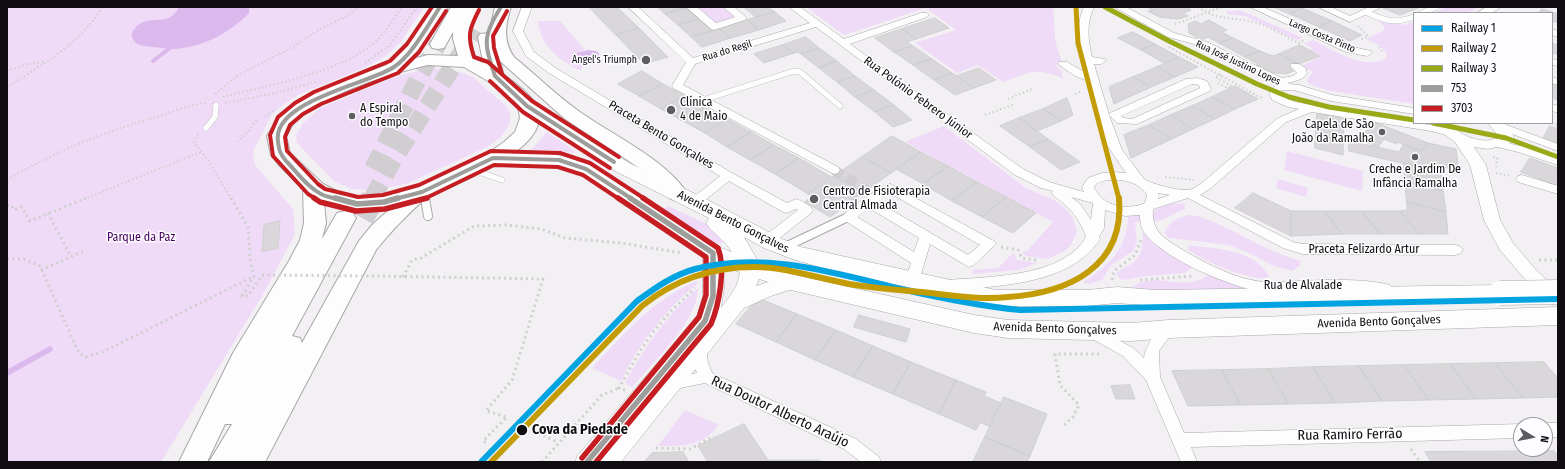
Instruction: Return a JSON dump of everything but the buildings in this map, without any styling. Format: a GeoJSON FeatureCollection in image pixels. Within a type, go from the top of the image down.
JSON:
{"type":"FeatureCollection","features":[{"type":"Feature","properties":{"kind":"highway"},"geometry":{"type":"LineString","coordinates":[[394,67],[416,44],[440,7]]}},
{"type":"Feature","properties":{"kind":"highway"},"geometry":{"type":"LineString","coordinates":[[438,44],[459,7]]}},
{"type":"Feature","properties":{"kind":"highway"},"geometry":{"type":"LineString","coordinates":[[469,63],[460,37],[461,29],[473,7]]}},
{"type":"Feature","properties":{"kind":"highway"},"geometry":{"type":"LineString","coordinates":[[476,30],[488,7]]}},
{"type":"Feature","properties":{"kind":"highway"},"geometry":{"type":"LineString","coordinates":[[494,76],[486,36],[491,23],[502,7]]}},
{"type":"Feature","properties":{"kind":"highway"},"geometry":{"type":"LineString","coordinates":[[502,7],[496,34],[501,52],[508,61],[572,115],[657,171],[687,198]]}},
{"type":"Feature","properties":{"kind":"highway"},"geometry":{"type":"LineString","coordinates":[[428,60],[457,60],[469,63],[484,68],[527,106],[529,110],[529,120],[522,136],[506,150],[493,158],[426,190],[384,202],[357,204],[322,195],[313,189],[280,154],[276,141],[281,126],[290,115],[318,97],[394,67],[428,60]]}},
{"type":"Feature","properties":{"kind":"highway"},"geometry":{"type":"LineString","coordinates":[[193,462],[242,360],[300,262],[311,240],[315,223],[313,189]]}},
{"type":"Feature","properties":{"kind":"highway"},"geometry":{"type":"LineString","coordinates":[[249,462],[271,425],[367,246],[380,230],[426,190]]}},
{"type":"Feature","properties":{"kind":"highway"},"geometry":{"type":"LineString","coordinates":[[193,462],[266,360],[353,218],[254,412],[223,462]]}},
{"type":"Feature","properties":{"kind":"main road","name":"Avenida Bento Gonçalves"},"geometry":{"type":"LineString","coordinates":[[527,106],[622,168],[687,198],[775,245],[820,260],[915,270],[936,286],[996,298],[1087,298],[1117,295],[1156,298],[1558,292]]}},
{"type":"Feature","properties":{"kind":"main road","name":"Avenida Bento Gonçalves"},"geometry":{"type":"LineString","coordinates":[[493,158],[559,160],[586,169],[713,253],[750,268],[792,282],[974,324],[1008,329],[1132,332],[1168,329],[1558,316]]}},
{"type":"Feature","properties":{"kind":"main road"},"geometry":{"type":"LineString","coordinates":[[606,462],[737,303],[748,282],[750,268],[740,246],[724,229],[704,216],[652,190],[622,168]]}},
{"type":"Feature","properties":{"kind":"main road"},"geometry":{"type":"LineString","coordinates":[[587,462],[705,321],[710,312],[714,296],[713,253]]}},
{"type":"Feature","properties":{"kind":"main road"},"geometry":{"type":"LineString","coordinates":[[737,303],[764,291],[792,282]]}},
{"type":"Feature","properties":{"kind":"street","name":"Praceta Bento Gonçalves"},"geometry":{"type":"LineString","coordinates":[[527,7],[518,31],[530,54],[553,71],[728,176],[787,209],[796,203],[807,210],[775,245]]}},
{"type":"Feature","properties":{"kind":"street","name":"Rua do Regil"},"geometry":{"type":"LineString","coordinates":[[633,7],[691,62],[817,24]]}},
{"type":"Feature","properties":{"kind":"street"},"geometry":{"type":"LineString","coordinates":[[691,7],[714,26],[742,18],[728,7]]}},
{"type":"Feature","properties":{"kind":"street","name":"Rua Polónio Febrero Júnior"},"geometry":{"type":"LineString","coordinates":[[794,7],[1019,172],[1049,186],[1123,211],[1140,210],[1189,194],[1207,185],[1282,120],[1298,112],[1312,109]]}},
{"type":"Feature","properties":{"kind":"street"},"geometry":{"type":"LineString","coordinates":[[1089,7],[1087,10],[1083,32],[1087,60],[1105,124],[1113,144],[1126,166],[1153,195],[1146,216],[1147,226]]}},
{"type":"Feature","properties":{"kind":"street","name":"Rua José Justino Lopes"},"geometry":{"type":"LineString","coordinates":[[1119,7],[1204,44],[1283,84],[1331,98],[1413,110]]}},
{"type":"Feature","properties":{"kind":"street","name":"Rua José Justino Lopes"},"geometry":{"type":"LineString","coordinates":[[1132,7],[1160,22],[1169,29]]}},
{"type":"Feature","properties":{"kind":"street","name":"Largo Costa Pinto"},"geometry":{"type":"LineString","coordinates":[[1255,7],[1350,50],[1367,53]]}},
{"type":"Feature","properties":{"kind":"street"},"geometry":{"type":"LineString","coordinates":[[1323,7],[1350,19],[1377,7]]}},
{"type":"Feature","properties":{"kind":"street"},"geometry":{"type":"LineString","coordinates":[[1333,11],[1343,7]]}},
{"type":"Feature","properties":{"kind":"street"},"geometry":{"type":"LineString","coordinates":[[843,43],[924,15]]}},
{"type":"Feature","properties":{"kind":"street"},"geometry":{"type":"LineString","coordinates":[[1087,60],[1101,61]]}},
{"type":"Feature","properties":{"kind":"street"},"geometry":{"type":"LineString","coordinates":[[691,62],[677,86],[834,170]]}},
{"type":"Feature","properties":{"kind":"street"},"geometry":{"type":"LineString","coordinates":[[1063,64],[1078,74],[1093,79]]}},
{"type":"Feature","properties":{"kind":"street"},"geometry":{"type":"LineString","coordinates":[[1283,84],[1302,74],[1302,70],[1295,66]]}},
{"type":"Feature","properties":{"kind":"street"},"geometry":{"type":"LineString","coordinates":[[1190,81],[1200,82],[1207,87],[1205,90],[1136,121],[1126,122],[1114,115],[1190,81]]}},
{"type":"Feature","properties":{"kind":"street","name":"Rua José Justino Lopes"},"geometry":{"type":"LineString","coordinates":[[1283,84],[1275,90],[1278,102],[1312,109],[1432,128],[1457,136]]}},
{"type":"Feature","properties":{"kind":"street"},"geometry":{"type":"LineString","coordinates":[[1278,102],[1282,120]]}},
{"type":"Feature","properties":{"kind":"street"},"geometry":{"type":"LineString","coordinates":[[1443,124],[1457,136],[1478,165],[1492,220],[1506,246],[1530,274],[1558,302]]}},
{"type":"Feature","properties":{"kind":"street"},"geometry":{"type":"LineString","coordinates":[[1478,165],[1495,144],[1504,141],[1507,137],[1505,132],[1498,125]]}},
{"type":"Feature","properties":{"kind":"street"},"geometry":{"type":"LineString","coordinates":[[1498,125],[1558,148]]}},
{"type":"Feature","properties":{"kind":"street"},"geometry":{"type":"LineString","coordinates":[[1457,136],[1476,143],[1495,144],[1521,149],[1558,161]]}},
{"type":"Feature","properties":{"kind":"street","name":"Praceta Bento Gonçalves"},"geometry":{"type":"LineString","coordinates":[[687,198],[728,176]]}},
{"type":"Feature","properties":{"kind":"street","name":"Rua Polónio Febrero Júnior"},"geometry":{"type":"LineString","coordinates":[[1049,186],[1078,186],[1100,177],[1114,176],[1129,178],[1143,184]]}},
{"type":"Feature","properties":{"kind":"street"},"geometry":{"type":"LineString","coordinates":[[1522,179],[1536,182],[1558,190]]}},
{"type":"Feature","properties":{"kind":"street"},"geometry":{"type":"LineString","coordinates":[[936,286],[1014,280],[1054,269],[1072,259],[1085,250],[1093,239],[1098,226],[1100,214],[1096,201],[1088,190],[1091,181]]}},
{"type":"Feature","properties":{"kind":"street","name":"Praceta Felizardo Artur"},"geometry":{"type":"LineString","coordinates":[[1143,184],[1160,190],[1189,194],[1288,245],[1302,249],[1456,250]]}},
{"type":"Feature","properties":{"kind":"street","name":"Rua Polónio Febrero Júnior"},"geometry":{"type":"LineString","coordinates":[[1049,186],[1081,211],[1090,226],[1093,239]]}},
{"type":"Feature","properties":{"kind":"street"},"geometry":{"type":"LineString","coordinates":[[871,196],[926,236],[970,262],[989,244],[890,188],[871,196],[848,217],[915,270],[926,236]]}},
{"type":"Feature","properties":{"kind":"street","name":"Rua de Alvalade"},"geometry":{"type":"LineString","coordinates":[[1147,226],[1151,232],[1174,250],[1206,267],[1240,282],[1264,287],[1361,286],[1422,294]]}},
{"type":"Feature","properties":{"kind":"street"},"geometry":{"type":"LineString","coordinates":[[1152,377],[1152,350],[1168,329]]}},
{"type":"Feature","properties":{"kind":"street"},"geometry":{"type":"LineString","coordinates":[[1090,331],[1128,352],[1152,377],[1189,462]]}},
{"type":"Feature","properties":{"kind":"street","name":"Rua Doutor Alberto Araújo"},"geometry":{"type":"LineString","coordinates":[[699,348],[700,363],[706,377]]}},
{"type":"Feature","properties":{"kind":"street","name":"Rua Doutor Alberto Araújo"},"geometry":{"type":"LineString","coordinates":[[670,384],[706,377],[850,444],[873,462]]}},
{"type":"Feature","properties":{"kind":"street","name":"Rua Ramiro Ferrão"},"geometry":{"type":"LineString","coordinates":[[1179,440],[1513,431]]}},
{"type":"Feature","properties":{"kind":"lane"},"geometry":{"type":"LineString","coordinates":[[1424,12],[1436,7]]}},
{"type":"Feature","properties":{"kind":"lane"},"geometry":{"type":"LineString","coordinates":[[1366,12],[1394,22],[1401,22],[1413,17]]}},
{"type":"Feature","properties":{"kind":"lane"},"geometry":{"type":"LineString","coordinates":[[703,100],[794,71],[800,72],[840,106]]}},
{"type":"Feature","properties":{"kind":"lane"},"geometry":{"type":"LineString","coordinates":[[206,128],[215,117],[214,101]]}},
{"type":"Feature","properties":{"kind":"lane"},"geometry":{"type":"LineString","coordinates":[[459,174],[482,173],[502,180]]}},
{"type":"Feature","properties":{"kind":"lane"},"geometry":{"type":"LineString","coordinates":[[426,190],[425,198],[428,216]]}},
{"type":"Feature","properties":{"kind":"lane"},"geometry":{"type":"LineString","coordinates":[[775,245],[811,235],[828,225],[848,217]]}},
{"type":"Feature","properties":{"kind":"path"},"geometry":{"type":"LineString","coordinates":[[7,87],[45,62],[89,26],[99,15],[102,7]]}},
{"type":"Feature","properties":{"kind":"path"},"geometry":{"type":"LineString","coordinates":[[214,95],[230,81],[248,70],[293,47],[320,30],[347,16],[359,7]]}},
{"type":"Feature","properties":{"kind":"path"},"geometry":{"type":"LineString","coordinates":[[205,102],[214,101],[322,71],[361,54],[376,42],[402,7]]}},
{"type":"Feature","properties":{"kind":"path"},"geometry":{"type":"LineString","coordinates":[[360,65],[373,59],[387,49],[398,36],[417,7]]}},
{"type":"Feature","properties":{"kind":"path","name":"Largo Costa Pinto"},"geometry":{"type":"LineString","coordinates":[[1198,7],[1206,13],[1224,19],[1254,21],[1299,42]]}},
{"type":"Feature","properties":{"kind":"path"},"geometry":{"type":"LineString","coordinates":[[1169,29],[1189,18],[1222,7]]}},
{"type":"Feature","properties":{"kind":"path"},"geometry":{"type":"LineString","coordinates":[[1166,45],[1272,105],[1278,102]]}},
{"type":"Feature","properties":{"kind":"path"},"geometry":{"type":"LineString","coordinates":[[7,71],[27,64],[45,62]]}},
{"type":"Feature","properties":{"kind":"path"},"geometry":{"type":"LineString","coordinates":[[1214,84],[1218,83],[1227,88],[1232,86],[1215,77],[1221,75]]}},
{"type":"Feature","properties":{"kind":"path"},"geometry":{"type":"LineString","coordinates":[[7,180],[49,156],[86,138],[205,102],[265,95],[321,80]]}},
{"type":"Feature","properties":{"kind":"path"},"geometry":{"type":"LineString","coordinates":[[985,115],[1015,104],[1008,99],[1032,90]]}},
{"type":"Feature","properties":{"kind":"path"},"geometry":{"type":"LineString","coordinates":[[237,142],[249,131],[258,118]]}},
{"type":"Feature","properties":{"kind":"path"},"geometry":{"type":"LineString","coordinates":[[198,133],[194,143],[208,160],[248,227],[250,259],[254,276],[242,296],[248,296],[262,275],[543,279],[512,380],[486,411],[507,417],[483,441],[489,444]]}},
{"type":"Feature","properties":{"kind":"path"},"geometry":{"type":"LineString","coordinates":[[7,205],[11,205],[14,210],[22,207],[30,221],[201,152]]}},
{"type":"Feature","properties":{"kind":"path"},"geometry":{"type":"LineString","coordinates":[[48,213],[71,257]]}},
{"type":"Feature","properties":{"kind":"path"},"geometry":{"type":"LineString","coordinates":[[403,276],[412,260],[421,258],[474,226],[506,225],[541,229],[565,238],[621,243],[668,250]]}},
{"type":"Feature","properties":{"kind":"path"},"geometry":{"type":"LineString","coordinates":[[1112,285],[1112,275],[1114,270],[1135,257],[1138,251],[1141,240],[1138,226],[1147,226]]}},
{"type":"Feature","properties":{"kind":"path"},"geometry":{"type":"LineString","coordinates":[[989,244],[1018,250],[1022,258],[1046,262],[1054,269]]}},
{"type":"Feature","properties":{"kind":"path"},"geometry":{"type":"LineString","coordinates":[[41,270],[86,250]]}},
{"type":"Feature","properties":{"kind":"path"},"geometry":{"type":"LineString","coordinates":[[7,259],[17,258],[34,262],[40,266],[78,353],[86,356],[105,351],[254,276]]}},
{"type":"Feature","properties":{"kind":"path"},"geometry":{"type":"LineString","coordinates":[[1134,282],[1148,278],[1178,279],[1195,275],[1206,267]]}},
{"type":"Feature","properties":{"kind":"path"},"geometry":{"type":"LineString","coordinates":[[542,462],[602,395],[619,388],[640,351],[654,331],[678,303],[698,286]]}},
{"type":"Feature","properties":{"kind":"path"},"geometry":{"type":"LineString","coordinates":[[1064,425],[1073,417],[1079,405],[1060,385],[1055,354],[1124,354],[1128,352]]}},
{"type":"Feature","properties":{"kind":"path"},"geometry":{"type":"LineString","coordinates":[[619,388],[641,398]]}},
{"type":"Feature","properties":{"kind":"path"},"geometry":{"type":"LineString","coordinates":[[534,430],[558,443]]}},
{"type":"Feature","properties":{"kind":"path"},"geometry":{"type":"LineString","coordinates":[[656,448],[690,449],[714,436]]}},
{"type":"Feature","properties":{"kind":"green space","name":"Parque da Paz"},"geometry":{"type":"Polygon","coordinates":[[[7,7],[424,7],[400,43],[387,55],[366,67],[300,94],[272,114],[253,151],[255,165],[293,209],[295,234],[265,291],[161,462],[7,462],[7,7]]]}},
{"type":"Feature","properties":{"kind":"green space"},"geometry":{"type":"Polygon","coordinates":[[[695,7],[723,7],[736,18],[715,24],[695,7]]]}},
{"type":"Feature","properties":{"kind":"green space"},"geometry":{"type":"Polygon","coordinates":[[[806,7],[1053,7],[1057,48],[1063,63],[1055,65],[1062,71],[1063,79],[1046,73],[1033,72],[1003,82],[978,65],[957,73],[915,43],[956,30],[926,8],[844,35],[806,7]]]}},
{"type":"Feature","properties":{"kind":"green space"},"geometry":{"type":"Polygon","coordinates":[[[1447,7],[1479,7],[1469,12],[1436,12],[1447,7]]]}},
{"type":"Feature","properties":{"kind":"green space"},"geometry":{"type":"Polygon","coordinates":[[[1240,10],[1303,38],[1297,40],[1245,16],[1227,14],[1227,11],[1240,10]]]}},
{"type":"Feature","properties":{"kind":"green space"},"geometry":{"type":"Polygon","coordinates":[[[538,21],[560,21],[585,50],[581,51],[579,61],[582,62],[581,71],[552,52],[543,38],[538,21]]]}},
{"type":"Feature","properties":{"kind":"green space"},"geometry":{"type":"Polygon","coordinates":[[[1383,22],[1403,25],[1413,22],[1413,104],[1325,90],[1308,83],[1308,78],[1313,72],[1301,66],[1322,56],[1310,50],[1312,48],[1304,44],[1313,40],[1348,57],[1367,62],[1376,62],[1385,59],[1387,55],[1386,52],[1375,43],[1366,39],[1384,30],[1385,27],[1380,23],[1383,22]]]}},
{"type":"Feature","properties":{"kind":"green space"},"geometry":{"type":"Polygon","coordinates":[[[426,69],[448,69],[473,77],[507,107],[510,114],[510,123],[501,137],[487,147],[406,184],[374,190],[352,189],[335,182],[297,143],[296,135],[303,123],[320,108],[395,77],[426,69]]]}},
{"type":"Feature","properties":{"kind":"green space"},"geometry":{"type":"Polygon","coordinates":[[[944,126],[1026,188],[1054,200],[1066,209],[1073,218],[1077,232],[1071,245],[1066,250],[1048,259],[1026,256],[1022,252],[1027,251],[1053,222],[905,142],[944,126]]]}},
{"type":"Feature","properties":{"kind":"green space"},"geometry":{"type":"Polygon","coordinates":[[[547,132],[575,151],[573,153],[551,150],[531,150],[547,132]]]}},
{"type":"Feature","properties":{"kind":"green space"},"geometry":{"type":"Polygon","coordinates":[[[1287,151],[1363,171],[1362,191],[1284,170],[1287,151]]]}},
{"type":"Feature","properties":{"kind":"green space"},"geometry":{"type":"Polygon","coordinates":[[[1278,179],[1308,188],[1306,197],[1276,188],[1278,179]]]}},
{"type":"Feature","properties":{"kind":"green space"},"geometry":{"type":"Polygon","coordinates":[[[1179,203],[1185,204],[1185,209],[1164,219],[1151,222],[1150,215],[1156,209],[1179,203]]]}},
{"type":"Feature","properties":{"kind":"green space"},"geometry":{"type":"Polygon","coordinates":[[[668,206],[707,224],[728,241],[718,244],[711,240],[664,209],[668,206]]]}},
{"type":"Feature","properties":{"kind":"green space"},"geometry":{"type":"Polygon","coordinates":[[[1128,215],[1140,215],[1141,222],[1135,222],[1137,243],[1133,251],[1110,266],[1102,280],[1089,284],[1082,283],[1100,270],[1115,255],[1124,238],[1128,215]]]}},
{"type":"Feature","properties":{"kind":"green space"},"geometry":{"type":"Polygon","coordinates":[[[1188,215],[1212,221],[1276,252],[1301,261],[1300,265],[1292,271],[1274,266],[1229,245],[1169,238],[1165,233],[1171,223],[1188,215]]]}},
{"type":"Feature","properties":{"kind":"green space"},"geometry":{"type":"Polygon","coordinates":[[[1143,232],[1154,244],[1194,266],[1185,273],[1145,276],[1125,280],[1120,279],[1116,274],[1134,262],[1141,252],[1143,232]]]}},
{"type":"Feature","properties":{"kind":"green space"},"geometry":{"type":"Polygon","coordinates":[[[1189,245],[1222,249],[1244,255],[1254,260],[1269,276],[1264,279],[1243,275],[1224,269],[1188,250],[1189,245]]]}},
{"type":"Feature","properties":{"kind":"green space"},"geometry":{"type":"Polygon","coordinates":[[[1014,252],[1017,260],[1037,263],[1019,270],[973,274],[973,270],[998,268],[1014,252]]]}},
{"type":"Feature","properties":{"kind":"green space"},"geometry":{"type":"Polygon","coordinates":[[[1210,274],[1258,290],[1161,291],[1131,288],[1141,282],[1151,280],[1184,283],[1192,282],[1210,274]]]}},
{"type":"Feature","properties":{"kind":"green space"},"geometry":{"type":"Polygon","coordinates":[[[697,281],[698,283],[675,304],[654,328],[636,353],[621,381],[592,368],[640,318],[653,307],[667,297],[697,281]]]}},
{"type":"Feature","properties":{"kind":"green space"},"geometry":{"type":"Polygon","coordinates":[[[698,288],[696,301],[691,314],[683,327],[632,387],[625,383],[648,344],[666,320],[698,288]]]}},
{"type":"Feature","properties":{"kind":"green space"},"geometry":{"type":"Polygon","coordinates":[[[685,410],[719,425],[706,438],[691,444],[658,446],[685,410]]]}},
{"type":"Feature","properties":{"kind":"shaded area"},"geometry":{"type":"Polygon","coordinates":[[[179,7],[249,7],[249,13],[224,33],[194,46],[168,49],[148,47],[138,44],[133,40],[132,33],[137,26],[143,22],[169,18],[179,7]]]}},
{"type":"Feature","properties":{"kind":"shaded area"},"geometry":{"type":"Polygon","coordinates":[[[588,50],[596,51],[599,53],[599,57],[588,62],[582,62],[576,59],[577,53],[588,50]]]}},
{"type":"Feature","properties":{"kind":"waterway"},"geometry":{"type":"LineString","coordinates":[[153,61],[174,45]]}},
{"type":"Feature","properties":{"kind":"waterway"},"geometry":{"type":"LineString","coordinates":[[7,373],[50,349]]}},
{"type":"Feature","properties":{"kind":"tunnel"},"geometry":{"type":"LineString","coordinates":[[372,199],[392,162],[476,30]]}},
{"type":"Feature","properties":{"kind":"tunnel"},"geometry":{"type":"LineString","coordinates":[[373,169],[421,73],[438,44]]}},
{"type":"Feature","properties":{"kind":"tunnel"},"geometry":{"type":"LineString","coordinates":[[834,170],[867,190]]}},
{"type":"Feature","properties":{"kind":"tunnel"},"geometry":{"type":"LineString","coordinates":[[362,218],[373,198]]}},
{"type":"Feature","properties":{"kind":"rail line","name":"2"},"geometry":{"type":"LineString","coordinates":[[491,462],[642,306],[669,287],[691,277],[728,269],[765,267],[789,270],[848,284],[874,288],[984,298],[1007,298],[1050,291],[1071,283],[1090,271],[1099,264],[1111,247],[1118,228],[1120,207],[1119,196],[1078,43],[1076,7]]}},
{"type":"Feature","properties":{"kind":"rail line","name":"3"},"geometry":{"type":"LineString","coordinates":[[1105,7],[1169,41],[1257,84],[1289,97],[1329,107],[1413,120]]}},
{"type":"Feature","properties":{"kind":"rail line","name":"3"},"geometry":{"type":"LineString","coordinates":[[1438,124],[1506,138],[1558,157]]}},
{"type":"Feature","properties":{"kind":"rail line","name":"1"},"geometry":{"type":"LineString","coordinates":[[481,462],[637,301],[672,278],[695,269],[720,264],[744,262],[794,266],[819,270],[940,298],[1020,310],[1558,299]]}},
{"type":"Feature","properties":{"kind":"transit line","name":"3703"},"geometry":{"type":"LineString","coordinates":[[432,7],[407,44],[390,61],[314,92],[295,103],[278,117],[270,135],[273,156],[308,194],[320,202],[356,211],[385,209],[425,199],[494,165],[558,167],[583,175],[706,257],[706,295],[699,317],[582,458]]}},
{"type":"Feature","properties":{"kind":"transit line","name":"753"},"geometry":{"type":"LineString","coordinates":[[440,7],[413,48],[394,67],[318,98],[299,108],[284,121],[277,136],[280,154],[313,189],[322,195],[357,204],[384,202],[422,192],[493,158],[559,160],[586,169],[713,253],[713,296],[705,321],[587,462]]}},
{"type":"Feature","properties":{"kind":"transit line","name":"753"},"geometry":{"type":"LineString","coordinates":[[495,76],[488,54],[486,37],[490,25],[501,7]]}},
{"type":"Feature","properties":{"kind":"transit line"},"geometry":{"type":"LineString","coordinates":[[479,10],[472,23],[469,33],[474,57],[488,62],[532,101],[619,157]]}},
{"type":"Feature","properties":{"kind":"transit line"},"geometry":{"type":"LineString","coordinates":[[446,11],[419,52],[406,67],[398,73],[321,104],[303,114],[290,125],[285,137],[287,151],[318,184],[325,189],[358,197],[383,195],[419,185],[491,151],[560,153],[590,163],[718,248],[720,253],[721,271],[720,289],[715,315],[711,324],[596,462]]}},
{"type":"Feature","properties":{"kind":"transit line","name":"3703"},"geometry":{"type":"LineString","coordinates":[[502,74],[494,48],[493,36],[507,11]]}},
{"type":"Feature","properties":{"kind":"transit line","name":"753"},"geometry":{"type":"LineString","coordinates":[[495,76],[527,106],[614,162]]}},
{"type":"Feature","properties":{"kind":"transit line","name":"3703"},"geometry":{"type":"LineString","coordinates":[[490,81],[523,112],[610,168]]}},
{"type":"Feature","properties":{"kind":"place","name":"Angel's Triumph"},"geometry":{"type":"Point","coordinates":[646,60]}},
{"type":"Feature","properties":{"kind":"place","name":"Clínica 4 de Maio"},"geometry":{"type":"Point","coordinates":[671,110]}},
{"type":"Feature","properties":{"kind":"place","name":"A Espiral do Tempo"},"geometry":{"type":"Point","coordinates":[352,116]}},
{"type":"Feature","properties":{"kind":"place","name":"Capela de São João da Ramalha"},"geometry":{"type":"Point","coordinates":[1382,132]}},
{"type":"Feature","properties":{"kind":"place","name":"Creche e Jardim De Infância Ramalha"},"geometry":{"type":"Point","coordinates":[1415,157]}},
{"type":"Feature","properties":{"kind":"place","name":"Centro de Fisioterapia Central Almada"},"geometry":{"type":"Point","coordinates":[814,199]}},
{"type":"Feature","properties":{"kind":"place","name":"Cova da Piedade"},"geometry":{"type":"Point","coordinates":[522,430]}}]}
